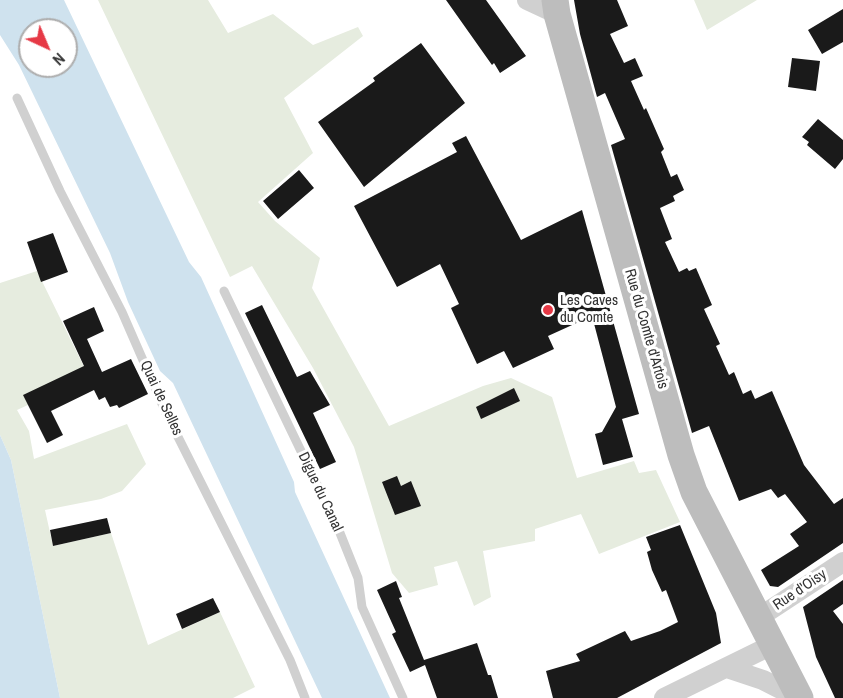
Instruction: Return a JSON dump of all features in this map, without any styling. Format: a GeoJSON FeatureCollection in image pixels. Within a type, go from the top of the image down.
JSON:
{"type":"FeatureCollection","features":[{"type":"Feature","properties":{"kind":"main road","name":"Rue du Comte d'Artois"},"geometry":{"type":"LineString","coordinates":[[556,7],[681,455],[694,492],[799,698]]}},
{"type":"Feature","properties":{"kind":"street"},"geometry":{"type":"LineString","coordinates":[[527,0],[556,7]]}},
{"type":"Feature","properties":{"kind":"street","name":"Rue d'Oisy"},"geometry":{"type":"LineString","coordinates":[[758,618],[843,562]]}},
{"type":"Feature","properties":{"kind":"street"},"geometry":{"type":"LineString","coordinates":[[664,698],[772,645]]}},
{"type":"Feature","properties":{"kind":"street"},"geometry":{"type":"LineString","coordinates":[[727,668],[763,680],[799,698]]}},
{"type":"Feature","properties":{"kind":"lane","name":"Quai de Selles"},"geometry":{"type":"LineString","coordinates":[[17,98],[60,191],[122,312],[166,413],[290,660],[306,698]]}},
{"type":"Feature","properties":{"kind":"lane","name":"Digue du Canal"},"geometry":{"type":"LineString","coordinates":[[224,291],[338,528],[358,579],[362,608],[403,698]]}},
{"type":"Feature","properties":{"kind":"shaded area"},"geometry":{"type":"Polygon","coordinates":[[[98,0],[208,0],[228,33],[273,14],[313,45],[358,27],[363,36],[284,98],[313,153],[258,202],[275,221],[320,258],[312,288],[389,426],[483,386],[511,378],[552,397],[577,478],[634,461],[639,473],[656,470],[680,522],[599,554],[581,514],[535,529],[535,541],[483,551],[491,597],[474,606],[457,561],[434,567],[438,585],[409,593],[392,573],[354,447],[313,368],[252,266],[230,277],[98,0]]]}},
{"type":"Feature","properties":{"kind":"shaded area"},"geometry":{"type":"Polygon","coordinates":[[[694,0],[757,0],[707,30],[694,0]]]}},
{"type":"Feature","properties":{"kind":"shaded area"},"geometry":{"type":"Polygon","coordinates":[[[37,271],[89,377],[17,410],[29,431],[34,459],[127,424],[146,464],[122,491],[101,499],[45,510],[53,546],[111,533],[148,645],[220,612],[255,687],[233,698],[60,698],[11,460],[0,435],[0,283],[37,271]]]}},
{"type":"Feature","properties":{"kind":"water"},"geometry":{"type":"Polygon","coordinates":[[[0,0],[64,0],[73,18],[18,18],[18,63],[0,35],[0,0]]]}},
{"type":"Feature","properties":{"kind":"water"},"geometry":{"type":"Polygon","coordinates":[[[78,29],[189,262],[201,277],[294,482],[295,492],[390,698],[322,698],[173,383],[160,371],[128,302],[110,253],[25,78],[78,78],[78,29]]]}},
{"type":"Feature","properties":{"kind":"water"},"geometry":{"type":"Polygon","coordinates":[[[0,435],[11,460],[60,698],[0,698],[0,435]]]}},
{"type":"Feature","properties":{"kind":"building"},"geometry":{"type":"Polygon","coordinates":[[[446,0],[486,0],[526,56],[500,73],[446,0]]]}},
{"type":"Feature","properties":{"kind":"building"},"geometry":{"type":"Polygon","coordinates":[[[574,0],[617,0],[628,26],[610,34],[624,63],[635,58],[643,76],[631,81],[664,149],[661,152],[671,177],[677,174],[684,190],[673,196],[675,201],[660,208],[672,239],[665,242],[679,272],[687,268],[689,271],[696,268],[712,305],[704,309],[720,344],[716,346],[729,375],[734,372],[743,394],[751,390],[755,399],[772,391],[804,465],[834,504],[843,498],[843,543],[778,587],[770,586],[761,570],[799,546],[790,534],[807,522],[785,494],[778,498],[771,489],[739,501],[709,426],[692,433],[611,145],[625,139],[605,93],[597,97],[580,34],[574,0]]]}},
{"type":"Feature","properties":{"kind":"building"},"geometry":{"type":"Polygon","coordinates":[[[843,9],[843,42],[822,54],[808,30],[843,9]]]}},
{"type":"Feature","properties":{"kind":"building"},"geometry":{"type":"Polygon","coordinates":[[[421,43],[465,103],[364,187],[318,122],[375,81],[373,78],[421,43]]]}},
{"type":"Feature","properties":{"kind":"building"},"geometry":{"type":"Polygon","coordinates":[[[792,58],[820,61],[816,91],[788,87],[792,58]]]}},
{"type":"Feature","properties":{"kind":"building"},"geometry":{"type":"Polygon","coordinates":[[[818,119],[843,140],[843,159],[835,169],[807,145],[809,142],[802,137],[818,119]]]}},
{"type":"Feature","properties":{"kind":"building"},"geometry":{"type":"Polygon","coordinates":[[[466,136],[521,240],[582,210],[639,414],[622,419],[633,457],[603,465],[595,434],[602,432],[616,407],[592,316],[548,336],[554,349],[513,368],[504,351],[477,364],[451,308],[459,304],[440,264],[397,287],[354,206],[457,152],[452,143],[466,136]]]}},
{"type":"Feature","properties":{"kind":"building"},"geometry":{"type":"Polygon","coordinates":[[[299,170],[314,188],[278,219],[263,201],[299,170]]]}},
{"type":"Feature","properties":{"kind":"building"},"geometry":{"type":"Polygon","coordinates":[[[53,233],[68,272],[41,282],[27,242],[53,233]]]}},
{"type":"Feature","properties":{"kind":"building"},"geometry":{"type":"Polygon","coordinates":[[[262,305],[297,377],[310,371],[330,405],[313,413],[336,462],[320,469],[245,313],[262,305]]]}},
{"type":"Feature","properties":{"kind":"building"},"geometry":{"type":"Polygon","coordinates":[[[94,307],[104,331],[87,339],[102,372],[131,359],[148,394],[119,408],[117,405],[110,407],[105,397],[99,400],[94,390],[51,411],[63,435],[47,443],[23,395],[84,366],[63,321],[94,307]]]}},
{"type":"Feature","properties":{"kind":"building"},"geometry":{"type":"Polygon","coordinates":[[[514,388],[520,401],[481,419],[476,407],[514,388]]]}},
{"type":"Feature","properties":{"kind":"building"},"geometry":{"type":"Polygon","coordinates":[[[397,476],[401,486],[411,481],[421,506],[395,515],[382,482],[397,476]]]}},
{"type":"Feature","properties":{"kind":"building"},"geometry":{"type":"Polygon","coordinates":[[[107,518],[111,533],[53,546],[50,530],[107,518]]]}},
{"type":"Feature","properties":{"kind":"building"},"geometry":{"type":"Polygon","coordinates":[[[680,525],[716,613],[721,643],[617,698],[553,698],[546,671],[580,661],[576,654],[625,631],[631,641],[678,622],[666,590],[662,592],[652,570],[647,552],[651,550],[646,537],[680,525]]]}},
{"type":"Feature","properties":{"kind":"building"},"geometry":{"type":"Polygon","coordinates":[[[843,580],[843,604],[833,611],[843,624],[843,698],[835,698],[816,657],[803,607],[843,580]]]}},
{"type":"Feature","properties":{"kind":"building"},"geometry":{"type":"Polygon","coordinates":[[[396,581],[402,597],[399,598],[424,660],[477,643],[498,698],[437,698],[425,665],[410,672],[392,634],[396,632],[377,590],[396,581]]]}},
{"type":"Feature","properties":{"kind":"building"},"geometry":{"type":"Polygon","coordinates":[[[213,598],[220,612],[182,629],[176,614],[213,598]]]}},
{"type":"Feature","properties":{"kind":"place","name":"Les Caves du Comte"},"geometry":{"type":"Point","coordinates":[548,310]}}]}
